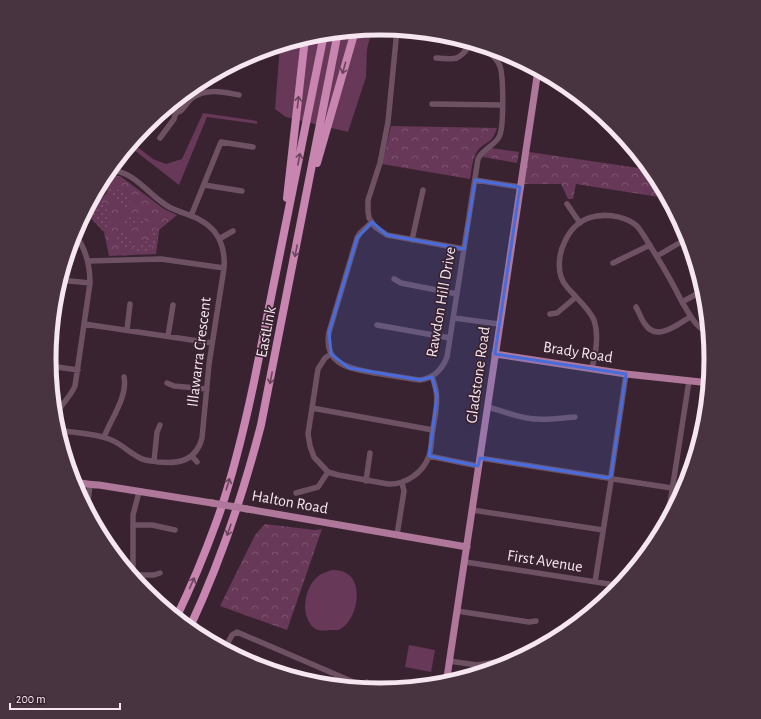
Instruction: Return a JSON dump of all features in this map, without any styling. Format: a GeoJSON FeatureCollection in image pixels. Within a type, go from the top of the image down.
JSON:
{"type":"FeatureCollection","features":[{"type":"Feature","properties":{"kind":"highway"},"geometry":{"type":"LineString","coordinates":[[303,212],[353,37]]}},
{"type":"Feature","properties":{"kind":"highway","name":"EastLink"},"geometry":{"type":"LineString","coordinates":[[192,623],[227,536],[254,450],[268,392],[337,38]]}},
{"type":"Feature","properties":{"kind":"highway","name":"EastLink"},"geometry":{"type":"LineString","coordinates":[[178,613],[217,522],[236,460],[252,390],[323,40]]}},
{"type":"Feature","properties":{"kind":"highway"},"geometry":{"type":"LineString","coordinates":[[282,239],[304,44]]}},
{"type":"Feature","properties":{"kind":"main road","name":"Gladstone Road"},"geometry":{"type":"LineString","coordinates":[[447,677],[537,75]]}},
{"type":"Feature","properties":{"kind":"main road","name":"Brady Road"},"geometry":{"type":"LineString","coordinates":[[495,354],[688,383],[703,387]]}},
{"type":"Feature","properties":{"kind":"main road","name":"Brady Road"},"geometry":{"type":"LineString","coordinates":[[688,383],[704,383]]}},
{"type":"Feature","properties":{"kind":"main road","name":"Halton Road"},"geometry":{"type":"LineString","coordinates":[[80,482],[90,486],[100,485],[212,503],[467,547]]}},
{"type":"Feature","properties":{"kind":"street"},"geometry":{"type":"LineString","coordinates":[[396,36],[388,122],[380,163],[368,200],[370,220],[378,230],[387,235],[464,249]]}},
{"type":"Feature","properties":{"kind":"street"},"geometry":{"type":"LineString","coordinates":[[436,58],[457,59],[461,57],[469,47]]}},
{"type":"Feature","properties":{"kind":"street","name":"Rawdon Hill Drive"},"geometry":{"type":"LineString","coordinates":[[332,354],[338,362],[349,368],[420,380],[432,377],[440,371],[444,364],[447,357],[454,318],[479,156],[485,149],[494,143],[501,133],[502,71],[498,62],[488,53]]}},
{"type":"Feature","properties":{"kind":"street"},"geometry":{"type":"LineString","coordinates":[[173,110],[176,112],[181,111],[192,98],[205,92],[216,91],[239,94]]}},
{"type":"Feature","properties":{"kind":"street"},"geometry":{"type":"LineString","coordinates":[[432,104],[502,105]]}},
{"type":"Feature","properties":{"kind":"street"},"geometry":{"type":"LineString","coordinates":[[160,138],[174,119],[176,112]]}},
{"type":"Feature","properties":{"kind":"street"},"geometry":{"type":"LineString","coordinates":[[191,216],[221,142],[252,147]]}},
{"type":"Feature","properties":{"kind":"street","name":"Illawarra Crescent"},"geometry":{"type":"LineString","coordinates":[[116,171],[126,173],[168,206],[206,224],[214,231],[219,239],[224,254],[224,268],[212,343],[202,438],[198,448],[192,456]]}},
{"type":"Feature","properties":{"kind":"street"},"geometry":{"type":"LineString","coordinates":[[475,180],[520,187]]}},
{"type":"Feature","properties":{"kind":"street"},"geometry":{"type":"LineString","coordinates":[[204,185],[242,191]]}},
{"type":"Feature","properties":{"kind":"street"},"geometry":{"type":"LineString","coordinates":[[412,240],[423,190]]}},
{"type":"Feature","properties":{"kind":"street"},"geometry":{"type":"LineString","coordinates":[[567,204],[580,223]]}},
{"type":"Feature","properties":{"kind":"street"},"geometry":{"type":"LineString","coordinates":[[592,368],[597,339],[596,327],[592,316],[565,286],[560,272],[559,260],[562,247],[569,232],[580,223],[593,216],[610,215],[630,221],[645,236],[690,317],[698,327],[703,330]]}},
{"type":"Feature","properties":{"kind":"street"},"geometry":{"type":"LineString","coordinates":[[370,220],[357,238],[335,310],[327,339],[328,346],[332,354],[325,358],[318,369],[308,434],[314,457],[328,472],[366,481],[391,484],[402,483],[414,476],[422,468],[429,456],[437,396],[432,377]]}},
{"type":"Feature","properties":{"kind":"street"},"geometry":{"type":"LineString","coordinates":[[219,239],[234,231]]}},
{"type":"Feature","properties":{"kind":"street"},"geometry":{"type":"LineString","coordinates":[[60,406],[74,389],[90,283],[88,261],[85,250],[79,240]]}},
{"type":"Feature","properties":{"kind":"street"},"geometry":{"type":"LineString","coordinates":[[656,256],[682,241]]}},
{"type":"Feature","properties":{"kind":"street"},"geometry":{"type":"LineString","coordinates":[[613,263],[650,245]]}},
{"type":"Feature","properties":{"kind":"street"},"geometry":{"type":"LineString","coordinates":[[88,261],[160,259],[224,268]]}},
{"type":"Feature","properties":{"kind":"street"},"geometry":{"type":"LineString","coordinates":[[394,279],[402,283],[457,294]]}},
{"type":"Feature","properties":{"kind":"street"},"geometry":{"type":"LineString","coordinates":[[66,281],[90,283]]}},
{"type":"Feature","properties":{"kind":"street"},"geometry":{"type":"LineString","coordinates":[[682,302],[698,293]]}},
{"type":"Feature","properties":{"kind":"street"},"geometry":{"type":"LineString","coordinates":[[550,314],[557,313],[576,297]]}},
{"type":"Feature","properties":{"kind":"street"},"geometry":{"type":"LineString","coordinates":[[127,330],[130,304]]}},
{"type":"Feature","properties":{"kind":"street"},"geometry":{"type":"LineString","coordinates":[[168,336],[173,305]]}},
{"type":"Feature","properties":{"kind":"street"},"geometry":{"type":"LineString","coordinates":[[636,307],[645,324],[651,330],[656,331],[667,331],[690,317]]}},
{"type":"Feature","properties":{"kind":"street"},"geometry":{"type":"LineString","coordinates":[[454,318],[499,324]]}},
{"type":"Feature","properties":{"kind":"street"},"geometry":{"type":"LineString","coordinates":[[84,324],[212,343]]}},
{"type":"Feature","properties":{"kind":"street"},"geometry":{"type":"LineString","coordinates":[[377,325],[450,338]]}},
{"type":"Feature","properties":{"kind":"street"},"geometry":{"type":"LineString","coordinates":[[56,367],[78,370]]}},
{"type":"Feature","properties":{"kind":"street"},"geometry":{"type":"LineString","coordinates":[[595,582],[626,374]]}},
{"type":"Feature","properties":{"kind":"street"},"geometry":{"type":"LineString","coordinates":[[104,437],[124,393],[124,377]]}},
{"type":"Feature","properties":{"kind":"street"},"geometry":{"type":"LineString","coordinates":[[167,383],[174,386],[207,389]]}},
{"type":"Feature","properties":{"kind":"street"},"geometry":{"type":"LineString","coordinates":[[669,509],[688,383]]}},
{"type":"Feature","properties":{"kind":"street"},"geometry":{"type":"LineString","coordinates":[[312,408],[433,430]]}},
{"type":"Feature","properties":{"kind":"street"},"geometry":{"type":"LineString","coordinates":[[487,408],[501,410],[529,418],[575,417]]}},
{"type":"Feature","properties":{"kind":"street"},"geometry":{"type":"LineString","coordinates":[[154,461],[157,432],[160,424]]}},
{"type":"Feature","properties":{"kind":"street"},"geometry":{"type":"LineString","coordinates":[[64,431],[104,437],[119,444],[140,458],[175,463],[192,456],[197,462]]}},
{"type":"Feature","properties":{"kind":"street"},"geometry":{"type":"LineString","coordinates":[[366,481],[370,453]]}},
{"type":"Feature","properties":{"kind":"street"},"geometry":{"type":"LineString","coordinates":[[429,456],[611,478],[678,489]]}},
{"type":"Feature","properties":{"kind":"street"},"geometry":{"type":"LineString","coordinates":[[296,493],[318,487],[328,472]]}},
{"type":"Feature","properties":{"kind":"street"},"geometry":{"type":"LineString","coordinates":[[397,535],[404,491],[402,483]]}},
{"type":"Feature","properties":{"kind":"street"},"geometry":{"type":"LineString","coordinates":[[88,501],[90,486]]}},
{"type":"Feature","properties":{"kind":"street"},"geometry":{"type":"LineString","coordinates":[[133,568],[133,514],[138,492]]}},
{"type":"Feature","properties":{"kind":"street"},"geometry":{"type":"LineString","coordinates":[[472,510],[603,530]]}},
{"type":"Feature","properties":{"kind":"street"},"geometry":{"type":"LineString","coordinates":[[133,525],[152,525],[175,530]]}},
{"type":"Feature","properties":{"kind":"street","name":"First Avenue"},"geometry":{"type":"LineString","coordinates":[[465,562],[614,585]]}},
{"type":"Feature","properties":{"kind":"street"},"geometry":{"type":"LineString","coordinates":[[139,576],[154,575],[160,573]]}},
{"type":"Feature","properties":{"kind":"street"},"geometry":{"type":"LineString","coordinates":[[457,611],[529,622],[536,620]]}},
{"type":"Feature","properties":{"kind":"street"},"geometry":{"type":"LineString","coordinates":[[226,645],[232,635],[237,632],[351,682]]}},
{"type":"Feature","properties":{"kind":"street"},"geometry":{"type":"LineString","coordinates":[[450,661],[477,665],[496,662]]}},
{"type":"Feature","properties":{"kind":"highlighted area"},"geometry":{"type":"Polygon","coordinates":[[[475,180],[520,187],[495,354],[626,374],[611,476],[608,478],[480,458],[478,466],[429,456],[437,396],[432,377],[420,380],[349,368],[331,354],[329,332],[357,238],[372,222],[387,235],[464,249],[475,180]]]}},
{"type":"Feature","properties":{"kind":"green space"},"geometry":{"type":"Polygon","coordinates":[[[370,35],[367,49],[366,77],[348,132],[286,117],[275,109],[280,51],[317,41],[370,35]]]}},
{"type":"Feature","properties":{"kind":"green space"},"geometry":{"type":"Polygon","coordinates":[[[203,113],[257,121],[257,124],[207,117],[179,185],[134,150],[137,146],[153,159],[166,164],[182,159],[203,113]]]}},
{"type":"Feature","properties":{"kind":"green space"},"geometry":{"type":"Polygon","coordinates":[[[391,126],[497,128],[491,139],[479,149],[475,155],[470,179],[382,164],[391,126]]]}},
{"type":"Feature","properties":{"kind":"green space"},"geometry":{"type":"Polygon","coordinates":[[[491,148],[519,152],[517,163],[483,157],[491,148]]]}},
{"type":"Feature","properties":{"kind":"green space"},"geometry":{"type":"Polygon","coordinates":[[[529,152],[643,169],[664,201],[659,197],[576,184],[573,199],[568,199],[561,184],[524,184],[529,152]]]}},
{"type":"Feature","properties":{"kind":"green space"},"geometry":{"type":"Polygon","coordinates":[[[113,176],[120,176],[164,209],[177,215],[159,230],[156,254],[109,256],[104,232],[89,216],[107,192],[106,187],[113,176]]]}},
{"type":"Feature","properties":{"kind":"green space"},"geometry":{"type":"Polygon","coordinates":[[[111,187],[127,195],[130,201],[129,207],[124,208],[114,197],[110,195],[109,191],[111,187]]]}},
{"type":"Feature","properties":{"kind":"green space"},"geometry":{"type":"Polygon","coordinates":[[[104,203],[109,206],[109,229],[102,230],[89,216],[91,212],[98,211],[100,204],[104,203]]]}},
{"type":"Feature","properties":{"kind":"green space"},"geometry":{"type":"Polygon","coordinates":[[[126,217],[144,219],[146,222],[144,225],[125,226],[122,220],[126,217]]]}},
{"type":"Feature","properties":{"kind":"green space"},"geometry":{"type":"Polygon","coordinates":[[[156,228],[159,230],[156,251],[153,244],[153,238],[154,229],[156,228]]]}},
{"type":"Feature","properties":{"kind":"green space"},"geometry":{"type":"Polygon","coordinates":[[[121,231],[125,231],[133,242],[133,246],[130,248],[122,249],[116,243],[115,237],[121,231]]]}},
{"type":"Feature","properties":{"kind":"green space"},"geometry":{"type":"Polygon","coordinates":[[[147,241],[151,242],[152,245],[152,248],[148,252],[135,252],[134,248],[136,244],[142,245],[147,241]]]}},
{"type":"Feature","properties":{"kind":"green space"},"geometry":{"type":"Polygon","coordinates":[[[265,524],[315,530],[322,529],[287,630],[220,606],[255,535],[265,524]]]}},
{"type":"Feature","properties":{"kind":"green space"},"geometry":{"type":"Polygon","coordinates":[[[332,570],[342,571],[351,577],[355,583],[357,598],[353,614],[344,627],[338,630],[323,631],[314,628],[307,617],[305,610],[306,596],[316,578],[321,574],[332,570]]]}},
{"type":"Feature","properties":{"kind":"green space"},"geometry":{"type":"Polygon","coordinates":[[[409,645],[435,650],[431,672],[405,667],[409,645]]]}}]}
